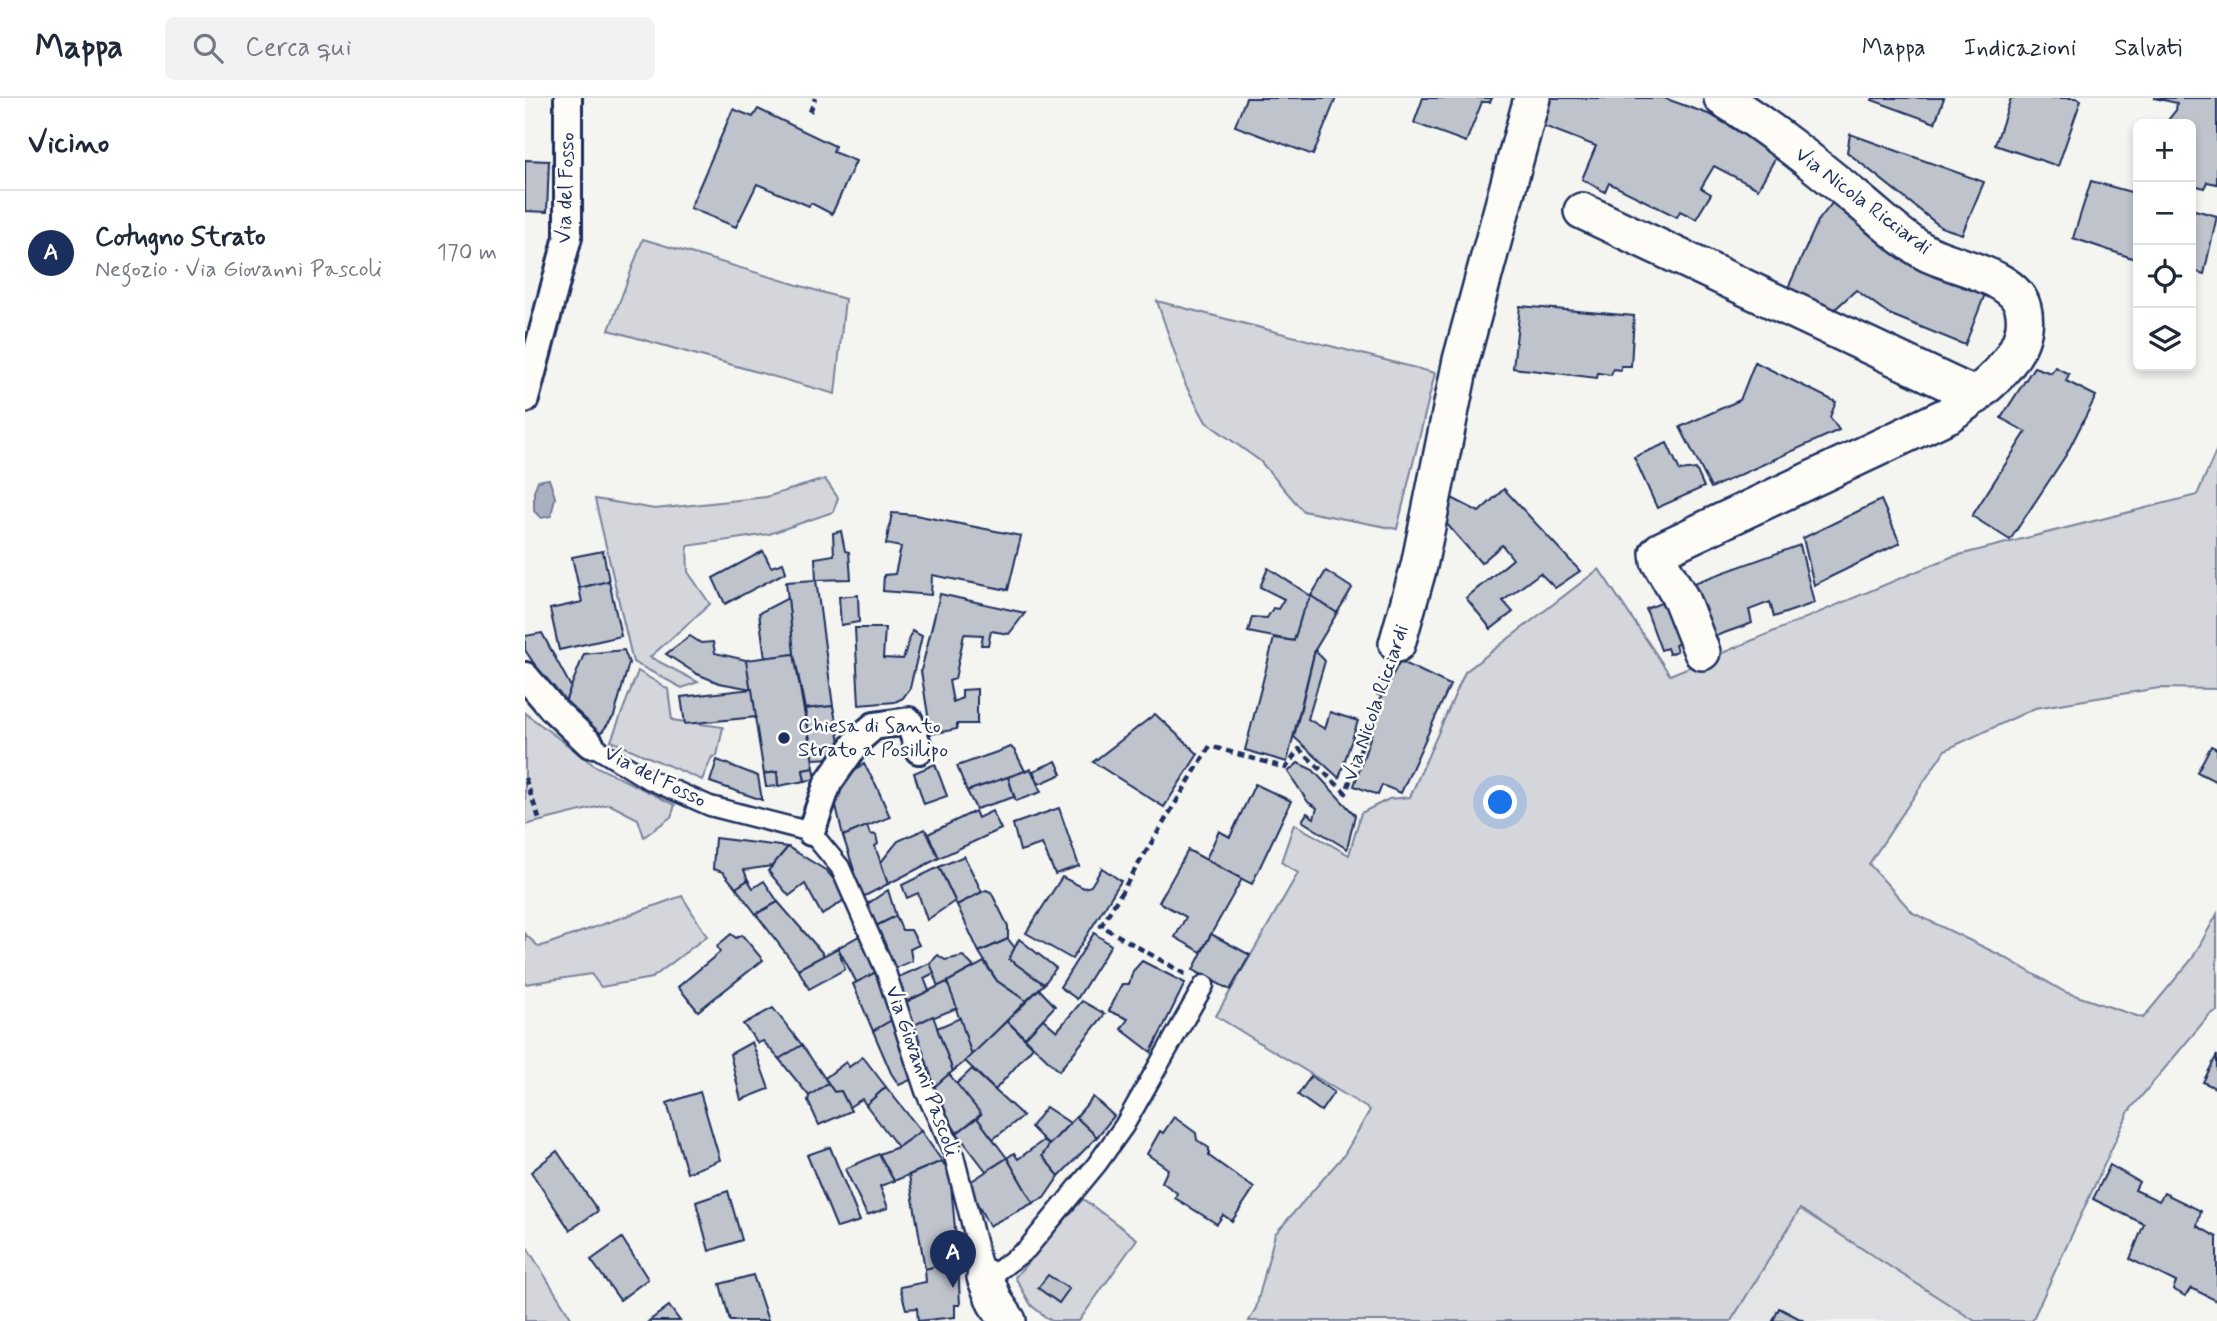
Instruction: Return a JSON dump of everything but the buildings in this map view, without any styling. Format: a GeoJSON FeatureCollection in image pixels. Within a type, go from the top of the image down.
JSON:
{"type":"FeatureCollection","features":[{"type":"Feature","properties":{"kind":"street","name":"Via del Fosso"},"geometry":{"type":"LineString","coordinates":[[525,400],[568,237],[568,98]]}},
{"type":"Feature","properties":{"kind":"street","name":"Via Nicola Ricciardi"},"geometry":{"type":"LineString","coordinates":[[1397,644],[1419,566],[1461,360],[1532,98]]}},
{"type":"Feature","properties":{"kind":"street","name":"Via Nicola Ricciardi"},"geometry":{"type":"LineString","coordinates":[[1702,652],[1681,598],[1659,561],[1658,553],[1661,550],[1948,415],[1976,396],[1999,374],[2023,334],[2023,306],[2009,288],[1917,247],[1789,144],[1722,98]]}},
{"type":"Feature","properties":{"kind":"street"},"geometry":{"type":"LineString","coordinates":[[1582,211],[1976,396]]}},
{"type":"Feature","properties":{"kind":"street","name":"Via del Fosso"},"geometry":{"type":"LineString","coordinates":[[525,676],[553,709],[590,744]]}},
{"type":"Feature","properties":{"kind":"street"},"geometry":{"type":"LineString","coordinates":[[811,832],[828,783],[859,739],[874,726],[909,720],[919,750]]}},
{"type":"Feature","properties":{"kind":"street","name":"Via Giovanni Pascoli"},"geometry":{"type":"LineString","coordinates":[[985,1277],[995,1302],[1008,1321]]}},
{"type":"Feature","properties":{"kind":"lane","name":"Via del Fosso"},"geometry":{"type":"LineString","coordinates":[[590,744],[646,778],[710,806],[811,832]]}},
{"type":"Feature","properties":{"kind":"lane","name":"Via Giovanni Pascoli"},"geometry":{"type":"LineString","coordinates":[[811,832],[840,867],[885,972],[925,1091],[953,1152],[985,1277]]}},
{"type":"Feature","properties":{"kind":"lane"},"geometry":{"type":"LineString","coordinates":[[985,1277],[998,1271],[1027,1249],[1097,1164],[1124,1126],[1204,985]]}},
{"type":"Feature","properties":{"kind":"path"},"geometry":{"type":"LineString","coordinates":[[810,112],[815,98]]}},
{"type":"Feature","properties":{"kind":"path","name":"Via Nicola Ricciardi"},"geometry":{"type":"LineString","coordinates":[[1204,985],[1101,926],[1210,746],[1286,768],[1299,748],[1346,793],[1397,644]]}},
{"type":"Feature","properties":{"kind":"path"},"geometry":{"type":"LineString","coordinates":[[525,778],[540,821]]}},
{"type":"Feature","properties":{"kind":"shaded area"},"geometry":{"type":"Polygon","coordinates":[[[643,239],[845,299],[835,394],[609,330],[643,239]]]}},
{"type":"Feature","properties":{"kind":"shaded area"},"geometry":{"type":"Polygon","coordinates":[[[1157,301],[1435,373],[1397,529],[1303,511],[1260,461],[1206,422],[1186,386],[1157,301]]]}},
{"type":"Feature","properties":{"kind":"shaded area"},"geometry":{"type":"Polygon","coordinates":[[[2217,449],[2217,689],[2159,688],[2035,708],[1945,750],[1869,864],[1913,913],[2004,957],[2065,992],[2143,1018],[2192,959],[2217,914],[2217,1011],[2210,1014],[2129,1111],[2032,1321],[1975,1321],[1800,1209],[1731,1321],[1249,1321],[1256,1308],[1275,1234],[1344,1155],[1370,1110],[1216,1016],[1298,873],[1281,862],[1294,824],[1349,855],[1361,813],[1389,799],[1410,797],[1465,672],[1599,569],[1670,675],[1951,557],[2197,495],[2217,449]]]}},
{"type":"Feature","properties":{"kind":"shaded area"},"geometry":{"type":"Polygon","coordinates":[[[825,479],[838,498],[833,512],[769,534],[687,546],[688,572],[710,604],[650,657],[698,682],[682,688],[633,662],[595,499],[655,509],[766,497],[825,479]]]}},
{"type":"Feature","properties":{"kind":"shaded area"},"geometry":{"type":"Polygon","coordinates":[[[638,671],[668,689],[672,720],[723,727],[717,756],[712,757],[702,780],[611,741],[638,671]]]}},
{"type":"Feature","properties":{"kind":"shaded area"},"geometry":{"type":"Polygon","coordinates":[[[525,713],[595,766],[675,805],[671,817],[644,837],[638,819],[609,804],[525,825],[525,713]]]}},
{"type":"Feature","properties":{"kind":"shaded area"},"geometry":{"type":"Polygon","coordinates":[[[682,896],[707,936],[652,978],[601,987],[591,974],[525,984],[525,934],[539,947],[682,896]]]}},
{"type":"Feature","properties":{"kind":"shaded area"},"geometry":{"type":"Polygon","coordinates":[[[1083,1199],[1137,1239],[1079,1321],[1052,1321],[1031,1305],[1015,1277],[1083,1199]]]}},
{"type":"Feature","properties":{"kind":"shaded area"},"geometry":{"type":"Polygon","coordinates":[[[1800,1209],[1975,1321],[1731,1321],[1800,1209]]]}},
{"type":"Feature","properties":{"kind":"shaded area"},"geometry":{"type":"Polygon","coordinates":[[[525,1244],[573,1321],[525,1321],[525,1244]]]}},
{"type":"Feature","properties":{"kind":"water"},"geometry":{"type":"Polygon","coordinates":[[[549,479],[555,497],[551,516],[541,518],[534,511],[534,491],[538,481],[549,479]]]}},
{"type":"Feature","properties":{"kind":"place","name":"Chiesa di Santo Strato a Posillipo"},"geometry":{"type":"Point","coordinates":[784,738]}},
{"type":"Feature","properties":{"kind":"place","name":"Cotugno Strato"},"geometry":{"type":"Point","coordinates":[953,1288]}}]}
